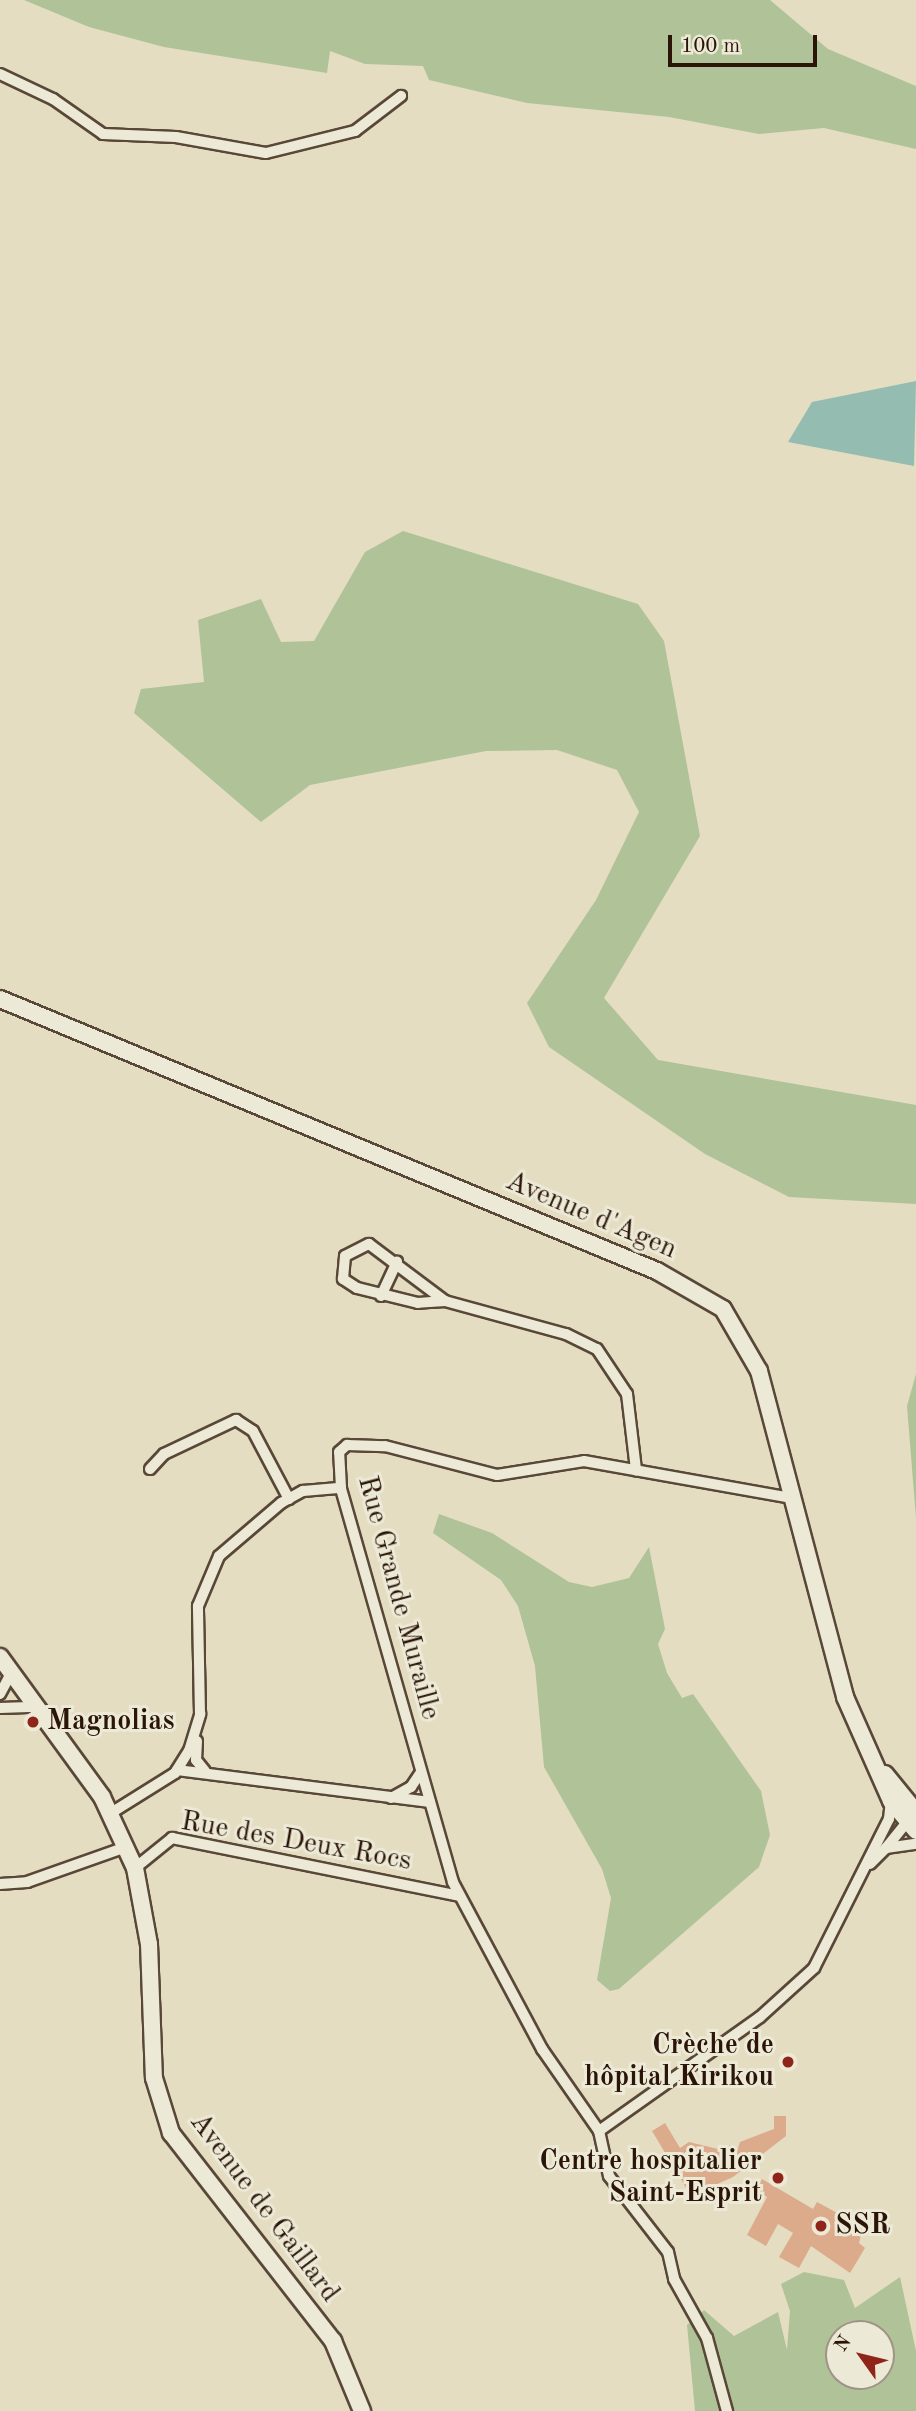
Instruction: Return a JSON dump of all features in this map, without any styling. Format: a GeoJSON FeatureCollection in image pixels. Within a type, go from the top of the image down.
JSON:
{"type":"FeatureCollection","features":[{"type":"Feature","properties":{"kind":"main road","name":"Avenue d'Agen"},"geometry":{"type":"LineString","coordinates":[[0,999],[657,1271],[723,1309],[756,1361],[832,1662],[869,1753],[909,1816]]}},
{"type":"Feature","properties":{"kind":"main road","name":"Avenue de Gaillard"},"geometry":{"type":"LineString","coordinates":[[0,1657],[111,1813],[135,1868],[149,1944],[154,2078],[163,2117],[332,2341],[362,2411]]}},
{"type":"Feature","properties":{"kind":"street"},"geometry":{"type":"LineString","coordinates":[[0,74],[53,99],[103,135],[176,137],[266,153],[355,131],[401,96]]}},
{"type":"Feature","properties":{"kind":"street"},"geometry":{"type":"LineString","coordinates":[[444,1301],[397,1261],[369,1244],[345,1256],[346,1282],[381,1296],[444,1301],[566,1334],[597,1349],[626,1394],[636,1470]]}},
{"type":"Feature","properties":{"kind":"street"},"geometry":{"type":"LineString","coordinates":[[381,1296],[397,1261]]}},
{"type":"Feature","properties":{"kind":"street"},"geometry":{"type":"LineString","coordinates":[[150,1469],[164,1454],[236,1420],[253,1431],[289,1499]]}},
{"type":"Feature","properties":{"kind":"street","name":"Rue Grande Muraille"},"geometry":{"type":"LineString","coordinates":[[599,2131],[542,2049],[493,1948],[459,1896],[341,1488],[339,1452],[364,1443],[497,1475],[584,1461],[791,1498]]}},
{"type":"Feature","properties":{"kind":"street"},"geometry":{"type":"LineString","coordinates":[[205,1771],[196,1760],[200,1714],[202,1589],[237,1535],[289,1499],[341,1488]]}},
{"type":"Feature","properties":{"kind":"street"},"geometry":{"type":"LineString","coordinates":[[0,1694],[11,1673]]}},
{"type":"Feature","properties":{"kind":"street"},"geometry":{"type":"LineString","coordinates":[[0,1708],[36,1707]]}},
{"type":"Feature","properties":{"kind":"street"},"geometry":{"type":"LineString","coordinates":[[111,1813],[177,1770],[200,1714]]}},
{"type":"Feature","properties":{"kind":"street"},"geometry":{"type":"LineString","coordinates":[[177,1770],[205,1771],[430,1802]]}},
{"type":"Feature","properties":{"kind":"street"},"geometry":{"type":"LineString","coordinates":[[391,1798],[411,1787],[421,1772]]}},
{"type":"Feature","properties":{"kind":"street"},"geometry":{"type":"LineString","coordinates":[[727,2411],[707,2339],[674,2279],[668,2252],[609,2176],[599,2131],[785,1997],[824,1955],[848,1899],[882,1832],[909,1816]]}},
{"type":"Feature","properties":{"kind":"street"},"geometry":{"type":"LineString","coordinates":[[882,1832],[909,1816]]}},
{"type":"Feature","properties":{"kind":"street"},"geometry":{"type":"LineString","coordinates":[[848,1899],[909,1816]]}},
{"type":"Feature","properties":{"kind":"street","name":"Rue des Deux Rocs"},"geometry":{"type":"LineString","coordinates":[[135,1868],[172,1838],[459,1896]]}},
{"type":"Feature","properties":{"kind":"street"},"geometry":{"type":"LineString","coordinates":[[886,1849],[916,1844]]}},
{"type":"Feature","properties":{"kind":"street"},"geometry":{"type":"LineString","coordinates":[[0,1884],[27,1882],[127,1847]]}},
{"type":"Feature","properties":{"kind":"green space"},"geometry":{"type":"Polygon","coordinates":[[[24,0],[770,0],[828,49],[916,86],[916,149],[824,128],[759,134],[669,117],[527,103],[429,80],[423,66],[365,64],[330,51],[327,73],[164,47],[89,27],[24,0]]]}},
{"type":"Feature","properties":{"kind":"green space"},"geometry":{"type":"Polygon","coordinates":[[[403,531],[638,604],[664,641],[700,836],[604,998],[658,1060],[916,1105],[916,1204],[789,1197],[705,1154],[549,1047],[527,1003],[596,900],[639,812],[617,770],[557,750],[486,751],[310,785],[261,822],[134,713],[141,689],[204,682],[198,620],[261,599],[281,642],[314,641],[365,552],[403,531]]]}},
{"type":"Feature","properties":{"kind":"green space"},"geometry":{"type":"Polygon","coordinates":[[[916,1374],[916,1518],[907,1406],[916,1374]]]}},
{"type":"Feature","properties":{"kind":"green space"},"geometry":{"type":"Polygon","coordinates":[[[439,1514],[492,1533],[569,1582],[592,1587],[629,1578],[649,1547],[665,1629],[658,1644],[667,1673],[682,1698],[693,1694],[761,1791],[770,1835],[759,1867],[619,1989],[610,1991],[597,1980],[611,1898],[602,1869],[544,1767],[535,1666],[518,1606],[501,1580],[433,1533],[439,1514]]]}},
{"type":"Feature","properties":{"kind":"green space"},"geometry":{"type":"Polygon","coordinates":[[[804,2272],[844,2280],[855,2308],[900,2277],[916,2351],[916,2411],[695,2411],[687,2325],[704,2310],[734,2336],[778,2312],[787,2350],[790,2311],[781,2284],[804,2272]]]}},
{"type":"Feature","properties":{"kind":"water"},"geometry":{"type":"Polygon","coordinates":[[[916,381],[914,466],[788,442],[812,402],[916,381]]]}},
{"type":"Feature","properties":{"kind":"building"},"geometry":{"type":"Polygon","coordinates":[[[774,2116],[786,2116],[786,2136],[733,2177],[691,2196],[652,2131],[665,2123],[680,2148],[689,2142],[722,2150],[730,2145],[736,2154],[740,2142],[774,2129],[774,2116]]]}},
{"type":"Feature","properties":{"kind":"building","name":"SSR"},"geometry":{"type":"Polygon","coordinates":[[[762,2179],[813,2209],[817,2202],[863,2227],[859,2243],[865,2248],[850,2273],[811,2246],[799,2268],[779,2257],[793,2233],[778,2224],[766,2246],[747,2235],[767,2197],[756,2190],[762,2179]]]}},
{"type":"Feature","properties":{"kind":"place","name":"Magnolias"},"geometry":{"type":"Point","coordinates":[33,1722]}},
{"type":"Feature","properties":{"kind":"place","name":"Crèche de hôpital Kirikou"},"geometry":{"type":"Point","coordinates":[788,2062]}},
{"type":"Feature","properties":{"kind":"place","name":"Centre hospitalier Saint-Esprit"},"geometry":{"type":"Point","coordinates":[778,2178]}},
{"type":"Feature","properties":{"kind":"place","name":"SSR"},"geometry":{"type":"Point","coordinates":[821,2226]}}]}
